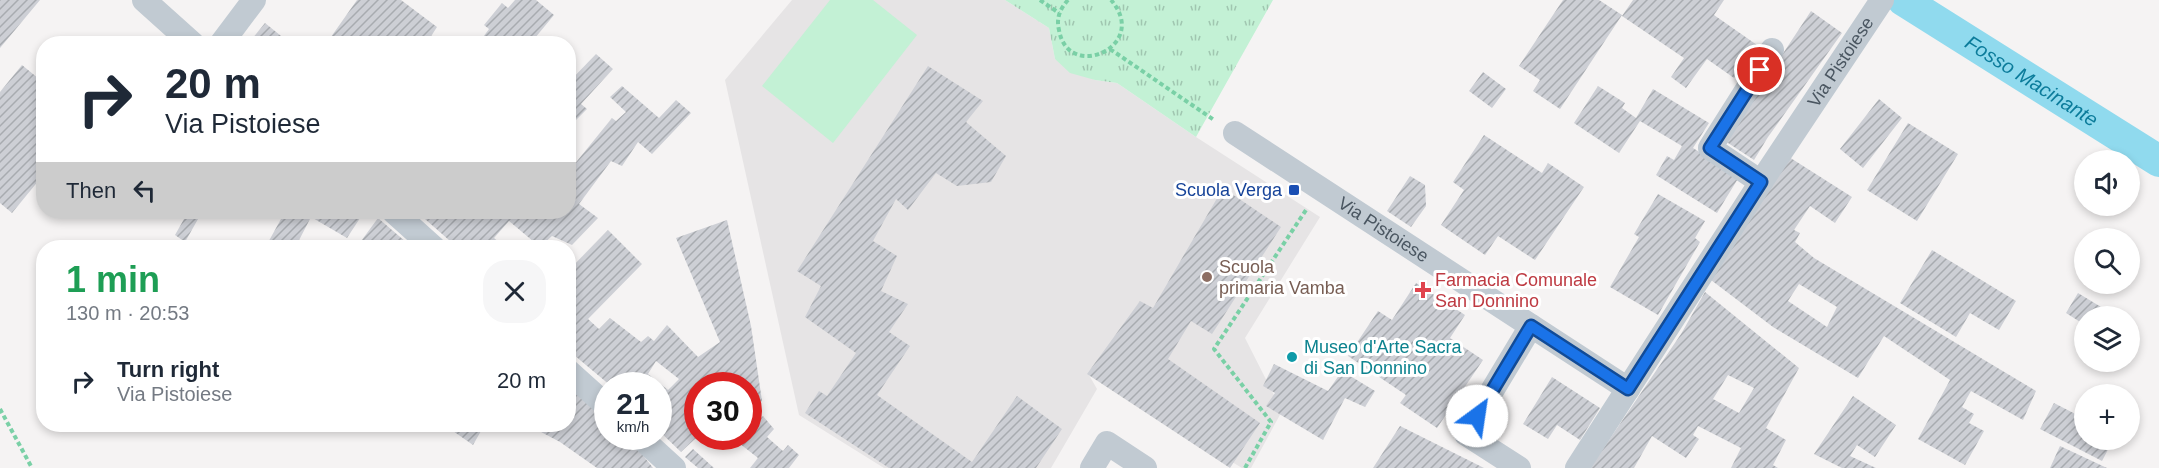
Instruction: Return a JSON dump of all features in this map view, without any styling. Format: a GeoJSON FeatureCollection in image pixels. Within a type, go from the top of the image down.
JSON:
{"type":"FeatureCollection","features":[{"type":"Feature","properties":{"kind":"street"},"geometry":{"type":"LineString","coordinates":[[144,0],[184,36]]}},
{"type":"Feature","properties":{"kind":"street"},"geometry":{"type":"LineString","coordinates":[[227,36],[254,0]]}},
{"type":"Feature","properties":{"kind":"street","name":"Via Pistoiese"},"geometry":{"type":"LineString","coordinates":[[1576,468],[1761,182],[1876,10]]}},
{"type":"Feature","properties":{"kind":"street"},"geometry":{"type":"LineString","coordinates":[[1761,182],[1710,148],[1772,50]]}},
{"type":"Feature","properties":{"kind":"street","name":"Via Pistoiese"},"geometry":{"type":"LineString","coordinates":[[1235,134],[1628,389]]}},
{"type":"Feature","properties":{"kind":"street"},"geometry":{"type":"LineString","coordinates":[[402,219],[425,240]]}},
{"type":"Feature","properties":{"kind":"street"},"geometry":{"type":"LineString","coordinates":[[1519,468],[1466,434],[1531,326]]}},
{"type":"Feature","properties":{"kind":"street"},"geometry":{"type":"LineString","coordinates":[[576,379],[594,395]]}},
{"type":"Feature","properties":{"kind":"street"},"geometry":{"type":"LineString","coordinates":[[1092,468],[1107,443],[1145,468]]}},
{"type":"Feature","properties":{"kind":"street"},"geometry":{"type":"LineString","coordinates":[[654,450],[674,468]]}},
{"type":"Feature","properties":{"kind":"path"},"geometry":{"type":"LineString","coordinates":[[1040,0],[1059,13]]}},
{"type":"Feature","properties":{"kind":"path"},"geometry":{"type":"LineString","coordinates":[[1068,0],[1059,13],[1060,36],[1065,45],[1076,54],[1087,57],[1098,56],[1110,49],[1118,40],[1122,30],[1119,9],[1111,0]]}},
{"type":"Feature","properties":{"kind":"path"},"geometry":{"type":"LineString","coordinates":[[1110,49],[1235,134]]}},
{"type":"Feature","properties":{"kind":"path"},"geometry":{"type":"LineString","coordinates":[[1245,468],[1270,422],[1214,349],[1320,189]]}},
{"type":"Feature","properties":{"kind":"path"},"geometry":{"type":"LineString","coordinates":[[0,409],[32,468]]}},
{"type":"Feature","properties":{"kind":"shaded area"},"geometry":{"type":"Polygon","coordinates":[[[792,0],[1005,0],[1049,28],[1055,59],[1095,80],[1117,83],[1320,217],[1245,338],[1282,411],[1251,468],[1242,468],[1089,375],[1097,389],[1051,468],[884,468],[799,415],[725,80],[792,0]]]}},
{"type":"Feature","properties":{"kind":"green space"},"geometry":{"type":"Polygon","coordinates":[[[830,0],[873,0],[917,35],[833,143],[762,86],[830,0]]]}},
{"type":"Feature","properties":{"kind":"green space"},"geometry":{"type":"Polygon","coordinates":[[[1005,0],[1273,0],[1196,137],[1117,83],[1070,73],[1055,59],[1049,28],[1005,0]]]}},
{"type":"Feature","properties":{"kind":"building"},"geometry":{"type":"Polygon","coordinates":[[[0,0],[40,0],[0,48],[0,0]]]}},
{"type":"Feature","properties":{"kind":"building"},"geometry":{"type":"Polygon","coordinates":[[[357,0],[401,0],[437,27],[431,36],[332,36],[357,0]]]}},
{"type":"Feature","properties":{"kind":"building"},"geometry":{"type":"Polygon","coordinates":[[[515,0],[536,0],[554,15],[537,36],[484,36],[489,29],[484,25],[502,3],[508,8],[515,0]]]}},
{"type":"Feature","properties":{"kind":"building"},"geometry":{"type":"Polygon","coordinates":[[[1563,0],[1599,0],[1622,15],[1560,109],[1533,91],[1540,80],[1519,66],[1563,0]]]}},
{"type":"Feature","properties":{"kind":"building"},"geometry":{"type":"Polygon","coordinates":[[[1633,0],[1724,0],[1714,15],[1757,45],[1734,78],[1707,59],[1686,88],[1671,77],[1684,58],[1622,16],[1633,0]]]}},
{"type":"Feature","properties":{"kind":"building"},"geometry":{"type":"Polygon","coordinates":[[[1811,11],[1842,33],[1754,160],[1725,141],[1811,11]]]}},
{"type":"Feature","properties":{"kind":"building"},"geometry":{"type":"Polygon","coordinates":[[[265,23],[281,36],[254,36],[265,23]]]}},
{"type":"Feature","properties":{"kind":"building"},"geometry":{"type":"Polygon","coordinates":[[[596,54],[613,69],[581,104],[587,109],[576,120],[576,75],[596,54]]]}},
{"type":"Feature","properties":{"kind":"building"},"geometry":{"type":"Polygon","coordinates":[[[22,65],[36,76],[36,184],[12,213],[0,203],[0,92],[22,65]]]}},
{"type":"Feature","properties":{"kind":"building"},"geometry":{"type":"Polygon","coordinates":[[[928,66],[983,101],[966,122],[1006,156],[991,182],[957,186],[936,173],[908,210],[896,199],[873,241],[897,256],[881,291],[908,304],[889,332],[910,346],[877,395],[972,462],[1017,396],[1062,429],[1036,468],[889,468],[805,413],[819,391],[827,396],[856,353],[805,317],[821,286],[797,271],[928,66]]]}},
{"type":"Feature","properties":{"kind":"building"},"geometry":{"type":"Polygon","coordinates":[[[1483,72],[1506,89],[1492,108],[1469,91],[1483,72]]]}},
{"type":"Feature","properties":{"kind":"building"},"geometry":{"type":"Polygon","coordinates":[[[622,86],[659,118],[676,100],[691,113],[652,154],[638,142],[622,166],[611,161],[579,204],[598,218],[576,241],[561,240],[552,236],[548,240],[532,240],[509,221],[494,238],[496,240],[449,240],[425,219],[576,219],[576,162],[612,118],[616,121],[626,112],[610,97],[622,86]]]}},
{"type":"Feature","properties":{"kind":"building"},"geometry":{"type":"Polygon","coordinates":[[[1598,86],[1625,103],[1622,108],[1636,118],[1653,89],[1709,123],[1693,148],[1739,177],[1717,213],[1656,175],[1667,156],[1674,160],[1682,146],[1640,121],[1619,153],[1574,123],[1598,86]]]}},
{"type":"Feature","properties":{"kind":"building"},"geometry":{"type":"Polygon","coordinates":[[[1879,99],[1902,118],[1863,168],[1840,149],[1879,99]]]}},
{"type":"Feature","properties":{"kind":"building"},"geometry":{"type":"Polygon","coordinates":[[[1908,123],[1958,154],[1917,221],[1867,190],[1908,123]]]}},
{"type":"Feature","properties":{"kind":"building"},"geometry":{"type":"Polygon","coordinates":[[[1484,135],[1542,173],[1548,163],[1584,187],[1535,260],[1498,236],[1485,255],[1441,225],[1464,190],[1453,182],[1484,135]]]}},
{"type":"Feature","properties":{"kind":"building"},"geometry":{"type":"Polygon","coordinates":[[[1789,157],[1852,197],[1835,223],[1810,206],[1794,230],[1800,233],[1795,242],[1814,258],[2036,391],[2023,420],[1971,391],[1962,407],[1974,414],[1969,423],[1984,431],[1965,465],[1918,439],[1950,380],[1884,336],[1858,378],[1773,327],[1711,280],[1789,157]],[[1799,284],[1788,301],[1827,327],[1837,307],[1799,284]]]}},
{"type":"Feature","properties":{"kind":"building"},"geometry":{"type":"Polygon","coordinates":[[[1410,176],[1425,185],[1426,206],[1411,227],[1387,211],[1410,176]]]}},
{"type":"Feature","properties":{"kind":"building"},"geometry":{"type":"Polygon","coordinates":[[[1223,188],[1281,227],[1212,334],[1191,321],[1168,359],[1260,423],[1230,468],[1087,374],[1140,301],[1153,308],[1223,188]]]}},
{"type":"Feature","properties":{"kind":"building"},"geometry":{"type":"Polygon","coordinates":[[[1658,194],[1705,221],[1695,238],[1700,242],[1658,315],[1610,287],[1639,237],[1634,234],[1658,194]]]}},
{"type":"Feature","properties":{"kind":"building"},"geometry":{"type":"Polygon","coordinates":[[[184,219],[198,219],[186,240],[175,235],[184,219]]]}},
{"type":"Feature","properties":{"kind":"building"},"geometry":{"type":"Polygon","coordinates":[[[281,219],[310,219],[299,240],[269,240],[281,219]]]}},
{"type":"Feature","properties":{"kind":"building"},"geometry":{"type":"Polygon","coordinates":[[[314,219],[359,219],[347,238],[314,219]]]}},
{"type":"Feature","properties":{"kind":"building"},"geometry":{"type":"Polygon","coordinates":[[[379,219],[404,240],[362,240],[379,219]]]}},
{"type":"Feature","properties":{"kind":"building"},"geometry":{"type":"Polygon","coordinates":[[[727,220],[751,326],[758,372],[684,372],[684,449],[681,452],[672,443],[672,386],[679,379],[672,372],[656,361],[649,372],[594,372],[576,357],[576,263],[608,230],[642,264],[588,319],[599,329],[610,318],[641,342],[648,336],[654,341],[667,325],[698,357],[720,342],[676,238],[727,220]]]}},
{"type":"Feature","properties":{"kind":"building"},"geometry":{"type":"Polygon","coordinates":[[[1932,250],[2016,301],[1999,330],[1970,313],[1956,337],[1900,303],[1932,250]]]}},
{"type":"Feature","properties":{"kind":"building"},"geometry":{"type":"Polygon","coordinates":[[[1416,283],[1465,315],[1450,338],[1483,360],[1437,428],[1400,403],[1406,395],[1348,356],[1378,311],[1392,320],[1416,283]]]}},
{"type":"Feature","properties":{"kind":"building"},"geometry":{"type":"Polygon","coordinates":[[[1705,292],[1799,368],[1766,428],[1786,440],[1773,465],[1778,468],[1731,468],[1741,448],[1698,426],[1693,435],[1699,439],[1686,458],[1652,436],[1634,468],[1590,468],[1681,334],[1705,292]],[[1728,375],[1713,399],[1739,413],[1754,388],[1728,375]]]}},
{"type":"Feature","properties":{"kind":"building"},"geometry":{"type":"Polygon","coordinates":[[[2077,294],[2099,306],[2074,306],[2074,318],[2066,313],[2077,294]]]}},
{"type":"Feature","properties":{"kind":"building"},"geometry":{"type":"Polygon","coordinates":[[[1274,364],[1328,391],[1342,371],[1375,391],[1365,407],[1345,398],[1323,440],[1266,406],[1275,393],[1263,386],[1274,364]]]}},
{"type":"Feature","properties":{"kind":"building"},"geometry":{"type":"Polygon","coordinates":[[[1552,377],[1600,408],[1580,440],[1557,425],[1548,439],[1523,424],[1552,377]]]}},
{"type":"Feature","properties":{"kind":"building"},"geometry":{"type":"Polygon","coordinates":[[[576,392],[594,405],[594,450],[639,450],[653,468],[597,468],[560,442],[541,432],[576,432],[576,392]]]}},
{"type":"Feature","properties":{"kind":"building"},"geometry":{"type":"Polygon","coordinates":[[[1853,396],[1896,425],[1875,457],[1857,445],[1850,456],[1876,468],[1842,468],[1814,454],[1853,396]]]}},
{"type":"Feature","properties":{"kind":"building"},"geometry":{"type":"Polygon","coordinates":[[[2054,403],[2074,413],[2074,447],[2040,429],[2054,403]]]}},
{"type":"Feature","properties":{"kind":"building"},"geometry":{"type":"Polygon","coordinates":[[[762,417],[774,429],[767,437],[783,451],[788,445],[799,455],[789,468],[750,468],[758,458],[748,450],[762,450],[762,417]]]}},
{"type":"Feature","properties":{"kind":"building"},"geometry":{"type":"Polygon","coordinates":[[[1400,426],[1484,468],[1373,468],[1400,426]]]}},
{"type":"Feature","properties":{"kind":"building"},"geometry":{"type":"Polygon","coordinates":[[[454,432],[480,432],[473,445],[454,432]]]}},
{"type":"Feature","properties":{"kind":"building"},"geometry":{"type":"Polygon","coordinates":[[[2060,446],[2107,468],[2050,468],[2060,446]]]}},
{"type":"Feature","properties":{"kind":"building"},"geometry":{"type":"Polygon","coordinates":[[[694,450],[714,468],[698,468],[685,457],[694,450]]]}},
{"type":"Feature","properties":{"kind":"building"},"geometry":{"type":"Polygon","coordinates":[[[2081,450],[2108,450],[2102,461],[2081,450]]]}},
{"type":"Feature","properties":{"kind":"waterway","name":"Fosso Macinante"},"geometry":{"type":"LineString","coordinates":[[1903,0],[2159,161]]}},
{"type":"Feature","properties":{"kind":"place","name":"Scuola Verga"},"geometry":{"type":"Point","coordinates":[1294,190]}},
{"type":"Feature","properties":{"kind":"place","name":"Scuola primaria Vamba"},"geometry":{"type":"Point","coordinates":[1207,277]}},
{"type":"Feature","properties":{"kind":"place","name":"Farmacia Comunale San Donnino"},"geometry":{"type":"Point","coordinates":[1423,290]}},
{"type":"Feature","properties":{"kind":"place","name":"Museo d'Arte Sacra di San Donnino"},"geometry":{"type":"Point","coordinates":[1292,357]}},
{"type":"Feature","properties":{"kind":"route"},"geometry":{"type":"LineString","coordinates":[[1477,416],[1531,326],[1628,389],[1761,182],[1710,148],[1760,70]]}}]}
